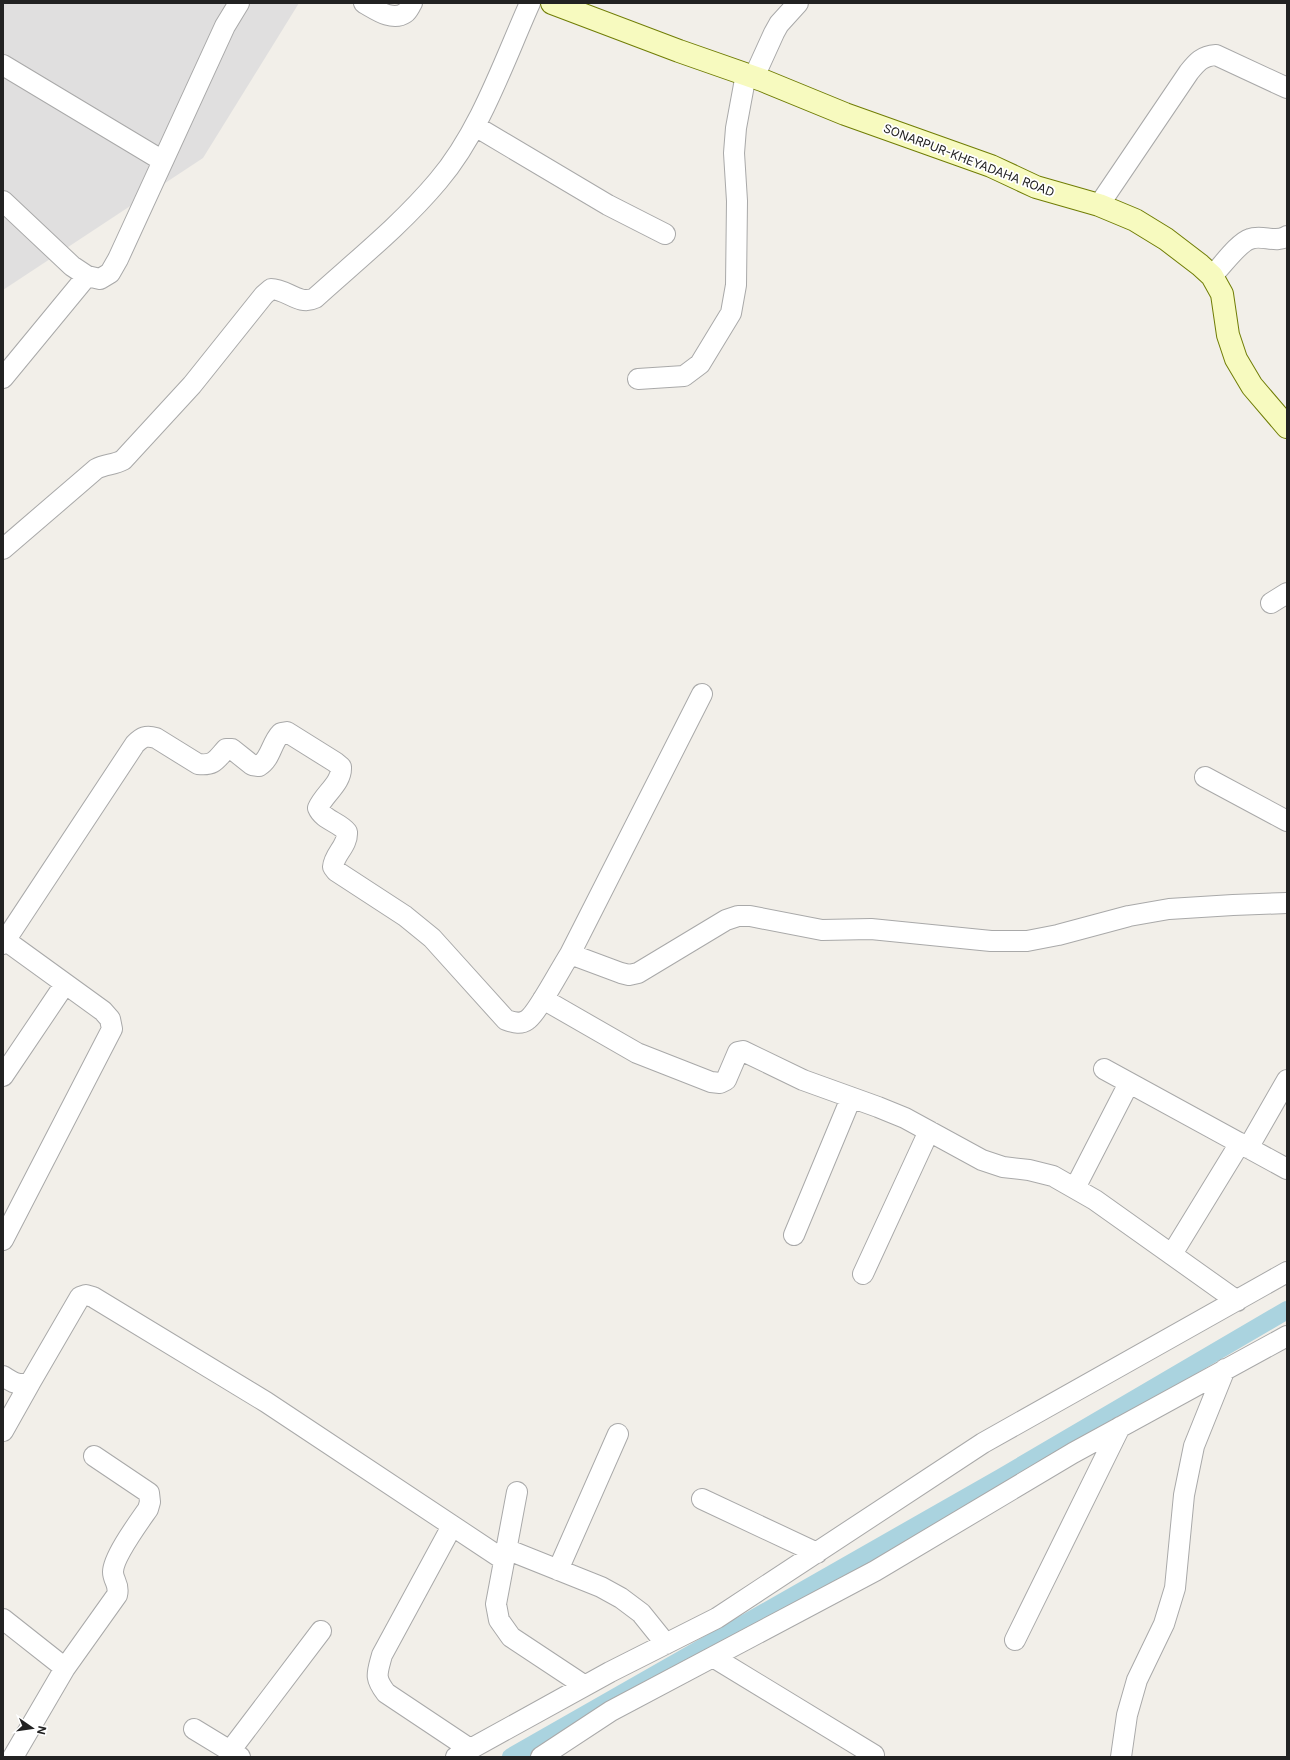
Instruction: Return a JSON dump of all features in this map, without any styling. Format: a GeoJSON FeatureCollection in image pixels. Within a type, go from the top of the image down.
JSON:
{"type":"FeatureCollection","features":[{"type":"Feature","properties":{"kind":"main road","name":"SONARPUR-KHEYADAHA ROAD"},"geometry":{"type":"LineString","coordinates":[[552,3],[750,76],[845,114],[991,166],[1036,187],[1099,205],[1135,220],[1166,239],[1212,276],[1222,294],[1228,335],[1236,359],[1252,386],[1287,427]]}},
{"type":"Feature","properties":{"kind":"street"},"geometry":{"type":"LineString","coordinates":[[3,201],[72,266],[87,276],[100,279],[110,273],[118,259],[225,26],[239,3]]}},
{"type":"Feature","properties":{"kind":"street"},"geometry":{"type":"LineString","coordinates":[[364,3],[384,14],[397,16],[405,13],[412,3]]}},
{"type":"Feature","properties":{"kind":"street"},"geometry":{"type":"LineString","coordinates":[[3,549],[96,469],[102,466],[118,464],[123,460],[192,385],[264,295],[271,289],[279,289],[300,301],[308,302],[315,298],[419,202],[439,180],[475,126],[530,3]]}},
{"type":"Feature","properties":{"kind":"street"},"geometry":{"type":"LineString","coordinates":[[638,379],[684,376],[700,364],[731,314],[736,285],[737,201],[734,154],[736,128],[750,76],[779,24],[798,3]]}},
{"type":"Feature","properties":{"kind":"street"},"geometry":{"type":"LineString","coordinates":[[1099,205],[1189,72],[1197,62],[1206,56],[1216,55],[1287,88]]}},
{"type":"Feature","properties":{"kind":"street"},"geometry":{"type":"LineString","coordinates":[[3,65],[163,161]]}},
{"type":"Feature","properties":{"kind":"street"},"geometry":{"type":"LineString","coordinates":[[475,126],[608,205],[665,234]]}},
{"type":"Feature","properties":{"kind":"street"},"geometry":{"type":"LineString","coordinates":[[1212,276],[1244,242],[1251,238],[1259,237],[1284,239],[1287,236]]}},
{"type":"Feature","properties":{"kind":"street"},"geometry":{"type":"LineString","coordinates":[[3,378],[87,276]]}},
{"type":"Feature","properties":{"kind":"street"},"geometry":{"type":"LineString","coordinates":[[3,1240],[112,1029],[110,1020],[103,1012],[4,942],[135,744],[143,737],[149,736],[156,738],[198,764],[212,764],[226,749],[232,749],[252,765],[259,766],[264,763],[276,737],[281,733],[286,732],[341,767],[339,778],[322,800],[318,808],[320,813],[344,828],[347,832],[346,843],[333,861],[333,867],[336,871],[419,926],[432,938],[506,1020],[517,1023],[528,1020],[543,999],[570,954],[702,694]]}},
{"type":"Feature","properties":{"kind":"street"},"geometry":{"type":"LineString","coordinates":[[1205,777],[1287,821]]}},
{"type":"Feature","properties":{"kind":"street"},"geometry":{"type":"LineString","coordinates":[[570,954],[621,973],[629,975],[638,973],[726,920],[738,916],[750,916],[822,930],[871,929],[991,941],[1028,941],[1058,935],[1129,916],[1169,909],[1287,903]]}},
{"type":"Feature","properties":{"kind":"street"},"geometry":{"type":"LineString","coordinates":[[3,1076],[65,984]]}},
{"type":"Feature","properties":{"kind":"street"},"geometry":{"type":"LineString","coordinates":[[543,999],[637,1053],[711,1082],[720,1083],[726,1080],[738,1052],[743,1051],[803,1080],[887,1110],[982,1160],[1003,1167],[1029,1170],[1053,1176],[1095,1200],[1237,1301]]}},
{"type":"Feature","properties":{"kind":"street"},"geometry":{"type":"LineString","coordinates":[[1104,1069],[1287,1169]]}},
{"type":"Feature","properties":{"kind":"street"},"geometry":{"type":"LineString","coordinates":[[1172,1254],[1287,1080]]}},
{"type":"Feature","properties":{"kind":"street"},"geometry":{"type":"LineString","coordinates":[[1075,1188],[1129,1083]]}},
{"type":"Feature","properties":{"kind":"street"},"geometry":{"type":"LineString","coordinates":[[794,1235],[851,1098]]}},
{"type":"Feature","properties":{"kind":"street"},"geometry":{"type":"LineString","coordinates":[[863,1274],[929,1131]]}},
{"type":"Feature","properties":{"kind":"street"},"geometry":{"type":"LineString","coordinates":[[452,1526],[382,1656],[378,1669],[377,1682],[386,1693],[463,1753],[585,1686],[717,1618],[983,1443],[1287,1272]]}},
{"type":"Feature","properties":{"kind":"street"},"geometry":{"type":"LineString","coordinates":[[3,1431],[80,1298],[86,1295],[93,1297],[266,1402],[452,1526],[505,1555],[558,1570],[602,1587],[621,1598],[641,1613],[666,1644]]}},
{"type":"Feature","properties":{"kind":"street"},"geometry":{"type":"LineString","coordinates":[[541,1757],[611,1711],[875,1571],[1074,1453],[1287,1336]]}},
{"type":"Feature","properties":{"kind":"street"},"geometry":{"type":"LineString","coordinates":[[1121,1757],[1127,1715],[1138,1680],[1164,1624],[1175,1588],[1184,1495],[1194,1446],[1225,1369]]}},
{"type":"Feature","properties":{"kind":"street"},"geometry":{"type":"LineString","coordinates":[[3,1376],[14,1383],[22,1385],[30,1383]]}},
{"type":"Feature","properties":{"kind":"street"},"geometry":{"type":"LineString","coordinates":[[1015,1640],[1120,1427]]}},
{"type":"Feature","properties":{"kind":"street"},"geometry":{"type":"LineString","coordinates":[[558,1570],[618,1434]]}},
{"type":"Feature","properties":{"kind":"street"},"geometry":{"type":"LineString","coordinates":[[13,1757],[65,1668],[117,1596],[119,1588],[113,1573],[114,1562],[148,1508],[150,1502],[149,1494],[143,1488],[94,1456]]}},
{"type":"Feature","properties":{"kind":"street"},"geometry":{"type":"LineString","coordinates":[[518,1492],[496,1604],[499,1620],[510,1637],[585,1686]]}},
{"type":"Feature","properties":{"kind":"street"},"geometry":{"type":"LineString","coordinates":[[702,1499],[817,1553]]}},
{"type":"Feature","properties":{"kind":"street"},"geometry":{"type":"LineString","coordinates":[[3,1620],[65,1668]]}},
{"type":"Feature","properties":{"kind":"street"},"geometry":{"type":"LineString","coordinates":[[194,1728],[235,1754],[321,1631]]}},
{"type":"Feature","properties":{"kind":"street"},"geometry":{"type":"LineString","coordinates":[[713,1657],[874,1755]]}},
{"type":"Feature","properties":{"kind":"shaded area"},"geometry":{"type":"Polygon","coordinates":[[[3,3],[299,3],[203,158],[3,290],[3,3]]]}},
{"type":"Feature","properties":{"kind":"waterway"},"geometry":{"type":"LineString","coordinates":[[511,1757],[1002,1477],[1287,1310]]}}]}
